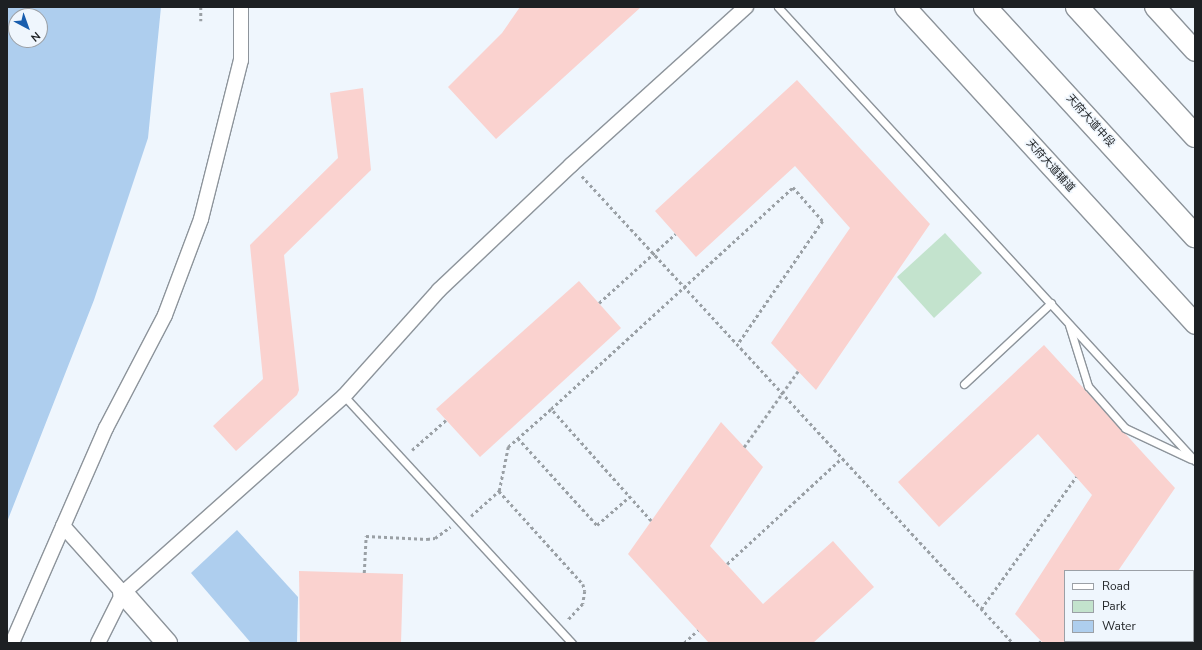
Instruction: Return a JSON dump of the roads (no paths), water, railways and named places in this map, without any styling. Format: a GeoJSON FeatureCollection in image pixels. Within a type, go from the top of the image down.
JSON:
{"type":"FeatureCollection","features":[{"type":"Feature","properties":{"kind":"main road","name":"天府大道中段"},"geometry":{"type":"LineString","coordinates":[[985,7],[1195,236]]}},
{"type":"Feature","properties":{"kind":"main road"},"geometry":{"type":"LineString","coordinates":[[1077,7],[1195,136]]}},
{"type":"Feature","properties":{"kind":"street"},"geometry":{"type":"LineString","coordinates":[[12,643],[106,428],[165,316],[201,219],[241,60],[242,7]]}},
{"type":"Feature","properties":{"kind":"street"},"geometry":{"type":"LineString","coordinates":[[98,643],[123,593],[344,396],[439,290],[571,165],[746,7]]}},
{"type":"Feature","properties":{"kind":"street","name":"天府大道辅道"},"geometry":{"type":"LineString","coordinates":[[905,7],[1195,324]]}},
{"type":"Feature","properties":{"kind":"street"},"geometry":{"type":"LineString","coordinates":[[1155,7],[1195,51]]}},
{"type":"Feature","properties":{"kind":"street"},"geometry":{"type":"LineString","coordinates":[[63,526],[167,643]]}},
{"type":"Feature","properties":{"kind":"lane"},"geometry":{"type":"LineString","coordinates":[[778,7],[1195,461]]}},
{"type":"Feature","properties":{"kind":"lane"},"geometry":{"type":"LineString","coordinates":[[964,384],[1051,304]]}},
{"type":"Feature","properties":{"kind":"lane"},"geometry":{"type":"LineString","coordinates":[[1068,322],[1088,386],[1125,428],[1195,461]]}},
{"type":"Feature","properties":{"kind":"lane"},"geometry":{"type":"LineString","coordinates":[[344,396],[403,458],[572,643]]}},
{"type":"Feature","properties":{"kind":"water"},"geometry":{"type":"Polygon","coordinates":[[[7,7],[161,7],[148,138],[94,300],[7,522],[7,7]]]}},
{"type":"Feature","properties":{"kind":"water"},"geometry":{"type":"Polygon","coordinates":[[[237,530],[298,597],[297,643],[251,643],[191,573],[237,530]]]}}]}
